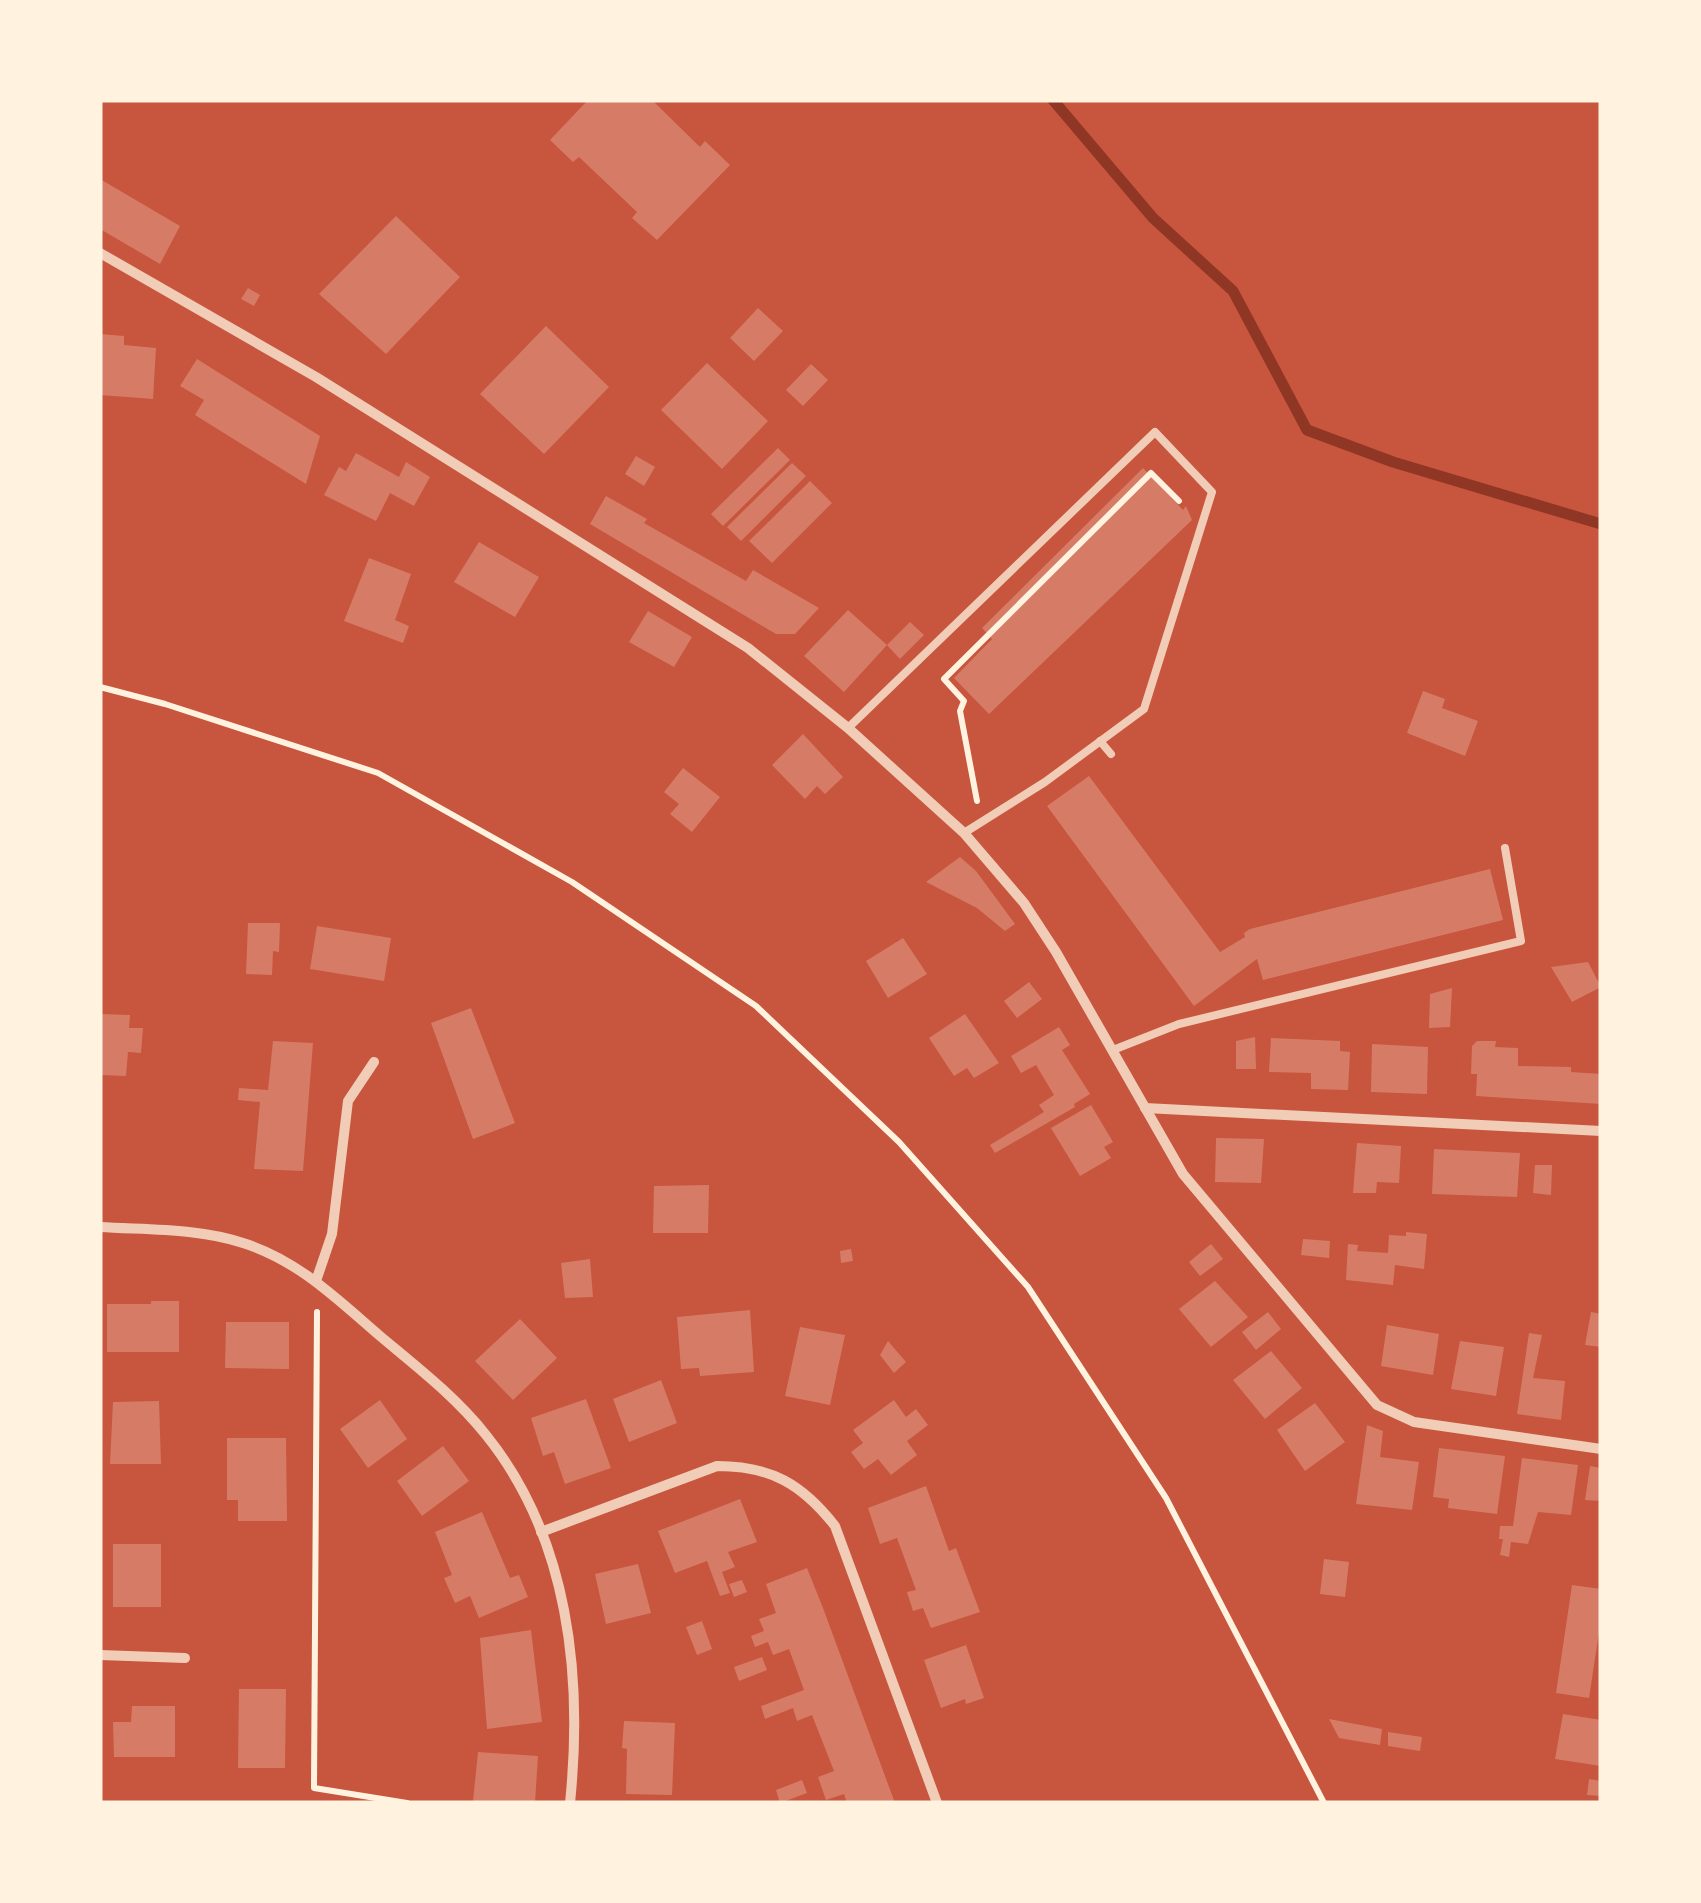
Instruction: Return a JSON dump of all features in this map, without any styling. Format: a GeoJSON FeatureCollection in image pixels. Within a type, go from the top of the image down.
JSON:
{"type":"FeatureCollection","features":[{"type":"Feature","properties":{"kind":"street"},"geometry":{"type":"LineString","coordinates":[[100,253],[316,377],[748,648],[848,728],[964,833],[1024,903],[1183,1174],[1377,1405],[1414,1422],[1601,1449]]}},
{"type":"Feature","properties":{"kind":"street"},"geometry":{"type":"LineString","coordinates":[[316,1281],[332,1234],[348,1101],[374,1062]]}},
{"type":"Feature","properties":{"kind":"street"},"geometry":{"type":"LineString","coordinates":[[1146,1108],[1601,1131]]}},
{"type":"Feature","properties":{"kind":"street"},"geometry":{"type":"LineString","coordinates":[[100,1226],[200,1233],[243,1242],[282,1258],[316,1281],[444,1390],[485,1434],[520,1483],[541,1532],[565,1610],[575,1678],[570,1803]]}},
{"type":"Feature","properties":{"kind":"street"},"geometry":{"type":"LineString","coordinates":[[541,1532],[717,1466],[746,1466],[780,1477],[813,1498],[835,1526],[937,1803]]}},
{"type":"Feature","properties":{"kind":"street"},"geometry":{"type":"LineString","coordinates":[[100,1655],[184,1658]]}},
{"type":"Feature","properties":{"kind":"lane"},"geometry":{"type":"LineString","coordinates":[[848,728],[1155,432],[1212,492],[1144,709],[1045,782],[964,833]]}},
{"type":"Feature","properties":{"kind":"lane"},"geometry":{"type":"LineString","coordinates":[[1100,741],[1112,754]]}},
{"type":"Feature","properties":{"kind":"lane"},"geometry":{"type":"LineString","coordinates":[[1113,1050],[1179,1024],[1521,941],[1505,848]]}},
{"type":"Feature","properties":{"kind":"path"},"geometry":{"type":"LineString","coordinates":[[981,822],[960,711],[964,701],[944,679],[1152,472],[1179,501]]}},
{"type":"Feature","properties":{"kind":"path"},"geometry":{"type":"LineString","coordinates":[[100,688],[165,704],[378,772],[572,882],[756,1006],[900,1142],[1028,1287],[1166,1498],[1324,1803]]}},
{"type":"Feature","properties":{"kind":"path"},"geometry":{"type":"LineString","coordinates":[[316,1281],[314,1788],[406,1803]]}},
{"type":"Feature","properties":{"kind":"building"},"geometry":{"type":"Polygon","coordinates":[[[588,100],[652,100],[700,147],[705,141],[730,165],[657,240],[632,218],[637,212],[579,157],[573,162],[550,140],[588,100]]]}},
{"type":"Feature","properties":{"kind":"building"},"geometry":{"type":"Polygon","coordinates":[[[100,179],[180,226],[160,264],[100,229],[100,179]]]}},
{"type":"Feature","properties":{"kind":"building"},"geometry":{"type":"Polygon","coordinates":[[[396,216],[460,277],[386,354],[319,294],[396,216]]]}},
{"type":"Feature","properties":{"kind":"building"},"geometry":{"type":"Polygon","coordinates":[[[248,288],[260,295],[254,306],[241,299],[248,288]]]}},
{"type":"Feature","properties":{"kind":"building"},"geometry":{"type":"Polygon","coordinates":[[[758,308],[783,331],[754,361],[730,338],[758,308]]]}},
{"type":"Feature","properties":{"kind":"building"},"geometry":{"type":"Polygon","coordinates":[[[546,326],[609,387],[544,454],[480,394],[546,326]]]}},
{"type":"Feature","properties":{"kind":"building"},"geometry":{"type":"Polygon","coordinates":[[[100,334],[124,336],[124,345],[156,348],[153,399],[100,395],[100,334]]]}},
{"type":"Feature","properties":{"kind":"building"},"geometry":{"type":"Polygon","coordinates":[[[197,359],[320,436],[306,484],[195,415],[204,400],[180,386],[197,359]]]}},
{"type":"Feature","properties":{"kind":"building"},"geometry":{"type":"Polygon","coordinates":[[[707,363],[768,421],[722,469],[661,410],[707,363]]]}},
{"type":"Feature","properties":{"kind":"building"},"geometry":{"type":"Polygon","coordinates":[[[811,364],[828,380],[803,406],[786,390],[811,364]]]}},
{"type":"Feature","properties":{"kind":"building"},"geometry":{"type":"Polygon","coordinates":[[[778,448],[790,460],[723,526],[711,514],[778,448]]]}},
{"type":"Feature","properties":{"kind":"building"},"geometry":{"type":"Polygon","coordinates":[[[356,453],[399,477],[406,462],[430,477],[414,506],[390,493],[376,521],[324,495],[339,467],[346,471],[356,453]]]}},
{"type":"Feature","properties":{"kind":"building"},"geometry":{"type":"Polygon","coordinates":[[[636,456],[655,467],[644,486],[625,474],[636,456]]]}},
{"type":"Feature","properties":{"kind":"building"},"geometry":{"type":"Polygon","coordinates":[[[792,463],[806,476],[741,541],[727,527],[792,463]]]}},
{"type":"Feature","properties":{"kind":"building"},"geometry":{"type":"Polygon","coordinates":[[[1143,468],[1183,510],[1186,506],[1192,520],[989,714],[954,678],[992,639],[982,628],[1143,468]]]}},
{"type":"Feature","properties":{"kind":"building"},"geometry":{"type":"Polygon","coordinates":[[[810,481],[832,503],[772,563],[749,541],[810,481]]]}},
{"type":"Feature","properties":{"kind":"building"},"geometry":{"type":"Polygon","coordinates":[[[606,496],[647,519],[644,523],[746,581],[753,570],[819,608],[795,634],[776,634],[590,524],[606,496]]]}},
{"type":"Feature","properties":{"kind":"building"},"geometry":{"type":"Polygon","coordinates":[[[479,542],[539,577],[515,617],[454,582],[479,542]]]}},
{"type":"Feature","properties":{"kind":"building"},"geometry":{"type":"Polygon","coordinates":[[[369,558],[411,574],[395,620],[409,626],[403,643],[344,621],[369,558]]]}},
{"type":"Feature","properties":{"kind":"building"},"geometry":{"type":"Polygon","coordinates":[[[848,610],[887,645],[844,692],[804,656],[848,610]]]}},
{"type":"Feature","properties":{"kind":"building"},"geometry":{"type":"Polygon","coordinates":[[[648,611],[692,637],[674,667],[629,642],[648,611]]]}},
{"type":"Feature","properties":{"kind":"building"},"geometry":{"type":"Polygon","coordinates":[[[910,622],[924,635],[900,659],[887,645],[910,622]]]}},
{"type":"Feature","properties":{"kind":"building"},"geometry":{"type":"Polygon","coordinates":[[[1423,691],[1445,699],[1442,708],[1478,721],[1465,756],[1407,733],[1423,691]]]}},
{"type":"Feature","properties":{"kind":"building"},"geometry":{"type":"Polygon","coordinates":[[[803,734],[843,777],[825,794],[817,786],[805,799],[772,765],[803,734]]]}},
{"type":"Feature","properties":{"kind":"building"},"geometry":{"type":"Polygon","coordinates":[[[683,768],[720,797],[692,832],[670,814],[679,804],[664,792],[683,768]]]}},
{"type":"Feature","properties":{"kind":"building"},"geometry":{"type":"Polygon","coordinates":[[[1089,776],[1220,952],[1245,937],[1250,929],[1490,869],[1503,920],[1263,980],[1257,959],[1194,1006],[1047,806],[1089,776]]]}},
{"type":"Feature","properties":{"kind":"building"},"geometry":{"type":"Polygon","coordinates":[[[960,857],[976,871],[1015,924],[1005,931],[977,908],[926,882],[960,857]]]}},
{"type":"Feature","properties":{"kind":"building"},"geometry":{"type":"Polygon","coordinates":[[[248,923],[280,923],[279,952],[273,951],[272,975],[246,974],[248,923]]]}},
{"type":"Feature","properties":{"kind":"building"},"geometry":{"type":"Polygon","coordinates":[[[317,926],[391,938],[384,981],[310,969],[317,926]]]}},
{"type":"Feature","properties":{"kind":"building"},"geometry":{"type":"Polygon","coordinates":[[[903,938],[927,974],[888,998],[866,961],[903,938]]]}},
{"type":"Feature","properties":{"kind":"building"},"geometry":{"type":"Polygon","coordinates":[[[1588,962],[1601,987],[1572,1002],[1551,967],[1588,962]]]}},
{"type":"Feature","properties":{"kind":"building"},"geometry":{"type":"Polygon","coordinates":[[[1029,982],[1042,999],[1017,1018],[1004,1001],[1029,982]]]}},
{"type":"Feature","properties":{"kind":"building"},"geometry":{"type":"Polygon","coordinates":[[[1452,988],[1450,1027],[1429,1028],[1430,994],[1452,988]]]}},
{"type":"Feature","properties":{"kind":"building"},"geometry":{"type":"Polygon","coordinates":[[[471,1008],[515,1123],[473,1139],[431,1023],[471,1008]]]}},
{"type":"Feature","properties":{"kind":"building"},"geometry":{"type":"Polygon","coordinates":[[[100,1014],[130,1015],[129,1028],[143,1028],[141,1053],[128,1052],[126,1076],[100,1075],[100,1014]]]}},
{"type":"Feature","properties":{"kind":"building"},"geometry":{"type":"Polygon","coordinates":[[[965,1014],[999,1063],[974,1078],[967,1068],[954,1076],[929,1038],[965,1014]]]}},
{"type":"Feature","properties":{"kind":"building"},"geometry":{"type":"Polygon","coordinates":[[[1059,1027],[1070,1045],[1062,1050],[1090,1094],[1075,1107],[995,1153],[990,1145],[1044,1112],[1039,1105],[1054,1095],[1036,1065],[1021,1073],[1011,1056],[1059,1027]]]}},
{"type":"Feature","properties":{"kind":"building"},"geometry":{"type":"Polygon","coordinates":[[[1255,1037],[1256,1069],[1236,1069],[1236,1041],[1255,1037]]]}},
{"type":"Feature","properties":{"kind":"building"},"geometry":{"type":"Polygon","coordinates":[[[1271,1038],[1340,1041],[1340,1051],[1350,1052],[1348,1090],[1311,1089],[1311,1073],[1269,1072],[1271,1038]]]}},
{"type":"Feature","properties":{"kind":"building"},"geometry":{"type":"Polygon","coordinates":[[[273,1041],[313,1043],[303,1171],[254,1169],[260,1102],[238,1100],[239,1088],[268,1090],[273,1041]]]}},
{"type":"Feature","properties":{"kind":"building"},"geometry":{"type":"Polygon","coordinates":[[[1477,1041],[1496,1041],[1495,1047],[1518,1048],[1518,1066],[1571,1067],[1571,1072],[1601,1074],[1601,1104],[1476,1096],[1477,1074],[1471,1074],[1472,1046],[1477,1041]]]}},
{"type":"Feature","properties":{"kind":"building"},"geometry":{"type":"Polygon","coordinates":[[[1372,1044],[1428,1047],[1427,1094],[1371,1092],[1372,1044]]]}},
{"type":"Feature","properties":{"kind":"building"},"geometry":{"type":"Polygon","coordinates":[[[1091,1105],[1113,1142],[1104,1147],[1111,1158],[1080,1176],[1051,1128],[1091,1105]]]}},
{"type":"Feature","properties":{"kind":"building"},"geometry":{"type":"Polygon","coordinates":[[[1216,1138],[1264,1139],[1261,1183],[1215,1182],[1216,1138]]]}},
{"type":"Feature","properties":{"kind":"building"},"geometry":{"type":"Polygon","coordinates":[[[1357,1143],[1401,1146],[1399,1183],[1377,1182],[1376,1193],[1353,1193],[1357,1143]]]}},
{"type":"Feature","properties":{"kind":"building"},"geometry":{"type":"Polygon","coordinates":[[[1434,1149],[1520,1153],[1517,1197],[1432,1194],[1434,1149]]]}},
{"type":"Feature","properties":{"kind":"building"},"geometry":{"type":"Polygon","coordinates":[[[1535,1165],[1552,1165],[1551,1195],[1533,1193],[1535,1165]]]}},
{"type":"Feature","properties":{"kind":"building"},"geometry":{"type":"Polygon","coordinates":[[[709,1185],[708,1233],[653,1233],[654,1186],[709,1185]]]}},
{"type":"Feature","properties":{"kind":"building"},"geometry":{"type":"Polygon","coordinates":[[[1406,1232],[1427,1234],[1424,1269],[1395,1265],[1393,1285],[1346,1280],[1348,1244],[1358,1245],[1357,1251],[1388,1253],[1389,1235],[1406,1236],[1406,1232]]]}},
{"type":"Feature","properties":{"kind":"building"},"geometry":{"type":"Polygon","coordinates":[[[1303,1239],[1330,1241],[1329,1258],[1301,1255],[1303,1239]]]}},
{"type":"Feature","properties":{"kind":"building"},"geometry":{"type":"Polygon","coordinates":[[[1211,1244],[1223,1259],[1200,1276],[1189,1262],[1211,1244]]]}},
{"type":"Feature","properties":{"kind":"building"},"geometry":{"type":"Polygon","coordinates":[[[851,1249],[853,1261],[841,1263],[840,1251],[851,1249]]]}},
{"type":"Feature","properties":{"kind":"building"},"geometry":{"type":"Polygon","coordinates":[[[590,1259],[593,1297],[565,1298],[561,1263],[590,1259]]]}},
{"type":"Feature","properties":{"kind":"building"},"geometry":{"type":"Polygon","coordinates":[[[1215,1281],[1248,1317],[1211,1347],[1179,1309],[1215,1281]]]}},
{"type":"Feature","properties":{"kind":"building"},"geometry":{"type":"Polygon","coordinates":[[[179,1301],[179,1352],[107,1352],[107,1304],[179,1301]]]}},
{"type":"Feature","properties":{"kind":"building"},"geometry":{"type":"Polygon","coordinates":[[[750,1310],[754,1372],[700,1376],[699,1368],[681,1369],[677,1317],[750,1310]]]}},
{"type":"Feature","properties":{"kind":"building"},"geometry":{"type":"Polygon","coordinates":[[[1268,1312],[1281,1329],[1256,1350],[1242,1332],[1268,1312]]]}},
{"type":"Feature","properties":{"kind":"building"},"geometry":{"type":"Polygon","coordinates":[[[1591,1312],[1601,1314],[1601,1347],[1585,1345],[1591,1312]]]}},
{"type":"Feature","properties":{"kind":"building"},"geometry":{"type":"Polygon","coordinates":[[[520,1319],[557,1358],[513,1400],[475,1361],[520,1319]]]}},
{"type":"Feature","properties":{"kind":"building"},"geometry":{"type":"Polygon","coordinates":[[[226,1322],[289,1322],[289,1369],[225,1368],[226,1322]]]}},
{"type":"Feature","properties":{"kind":"building"},"geometry":{"type":"Polygon","coordinates":[[[1387,1325],[1439,1334],[1433,1375],[1381,1366],[1387,1325]]]}},
{"type":"Feature","properties":{"kind":"building"},"geometry":{"type":"Polygon","coordinates":[[[800,1327],[845,1335],[830,1405],[785,1396],[800,1327]]]}},
{"type":"Feature","properties":{"kind":"building"},"geometry":{"type":"Polygon","coordinates":[[[1529,1333],[1542,1335],[1533,1378],[1565,1381],[1561,1420],[1517,1414],[1529,1333]]]}},
{"type":"Feature","properties":{"kind":"building"},"geometry":{"type":"Polygon","coordinates":[[[888,1341],[906,1362],[894,1373],[880,1355],[888,1341]]]}},
{"type":"Feature","properties":{"kind":"building"},"geometry":{"type":"Polygon","coordinates":[[[1460,1341],[1504,1347],[1496,1396],[1451,1389],[1460,1341]]]}},
{"type":"Feature","properties":{"kind":"building"},"geometry":{"type":"Polygon","coordinates":[[[1271,1351],[1302,1388],[1265,1419],[1233,1380],[1271,1351]]]}},
{"type":"Feature","properties":{"kind":"building"},"geometry":{"type":"Polygon","coordinates":[[[661,1380],[677,1423],[629,1442],[613,1399],[661,1380]]]}},
{"type":"Feature","properties":{"kind":"building"},"geometry":{"type":"Polygon","coordinates":[[[586,1399],[611,1468],[565,1484],[554,1452],[543,1456],[531,1418],[586,1399]]]}},
{"type":"Feature","properties":{"kind":"building"},"geometry":{"type":"Polygon","coordinates":[[[380,1400],[407,1439],[368,1468],[340,1429],[380,1400]]]}},
{"type":"Feature","properties":{"kind":"building"},"geometry":{"type":"Polygon","coordinates":[[[894,1400],[906,1417],[916,1409],[928,1425],[907,1441],[917,1455],[891,1475],[878,1459],[864,1469],[851,1452],[863,1443],[853,1430],[894,1400]]]}},
{"type":"Feature","properties":{"kind":"building"},"geometry":{"type":"Polygon","coordinates":[[[159,1401],[161,1464],[110,1464],[113,1402],[159,1401]]]}},
{"type":"Feature","properties":{"kind":"building"},"geometry":{"type":"Polygon","coordinates":[[[1315,1403],[1345,1442],[1305,1471],[1277,1430],[1315,1403]]]}},
{"type":"Feature","properties":{"kind":"building"},"geometry":{"type":"Polygon","coordinates":[[[1367,1425],[1383,1431],[1380,1457],[1419,1462],[1412,1510],[1356,1504],[1367,1425]]]}},
{"type":"Feature","properties":{"kind":"building"},"geometry":{"type":"Polygon","coordinates":[[[227,1438],[286,1438],[287,1521],[238,1521],[238,1500],[227,1500],[227,1438]]]}},
{"type":"Feature","properties":{"kind":"building"},"geometry":{"type":"Polygon","coordinates":[[[443,1446],[469,1481],[422,1516],[397,1481],[443,1446]]]}},
{"type":"Feature","properties":{"kind":"building"},"geometry":{"type":"Polygon","coordinates":[[[1439,1448],[1505,1456],[1497,1514],[1448,1508],[1449,1499],[1433,1497],[1439,1448]]]}},
{"type":"Feature","properties":{"kind":"building"},"geometry":{"type":"Polygon","coordinates":[[[1522,1458],[1578,1465],[1571,1515],[1538,1512],[1528,1544],[1511,1542],[1509,1557],[1500,1555],[1500,1526],[1513,1526],[1522,1458]]]}},
{"type":"Feature","properties":{"kind":"building"},"geometry":{"type":"Polygon","coordinates":[[[1590,1466],[1601,1468],[1601,1501],[1585,1500],[1590,1466]]]}},
{"type":"Feature","properties":{"kind":"building"},"geometry":{"type":"Polygon","coordinates":[[[926,1486],[949,1551],[956,1548],[980,1612],[931,1628],[923,1608],[913,1611],[907,1592],[916,1590],[897,1538],[880,1544],[868,1508],[926,1486]]]}},
{"type":"Feature","properties":{"kind":"building"},"geometry":{"type":"Polygon","coordinates":[[[740,1499],[757,1542],[728,1552],[735,1567],[722,1572],[730,1593],[720,1596],[707,1561],[675,1573],[658,1531],[740,1499]]]}},
{"type":"Feature","properties":{"kind":"building"},"geometry":{"type":"Polygon","coordinates":[[[482,1512],[510,1578],[519,1575],[528,1597],[479,1618],[470,1596],[455,1603],[444,1578],[452,1575],[435,1532],[482,1512]]]}},
{"type":"Feature","properties":{"kind":"building"},"geometry":{"type":"Polygon","coordinates":[[[113,1544],[161,1544],[161,1607],[113,1607],[113,1544]]]}},
{"type":"Feature","properties":{"kind":"building"},"geometry":{"type":"Polygon","coordinates":[[[1324,1559],[1349,1562],[1345,1597],[1320,1594],[1324,1559]]]}},
{"type":"Feature","properties":{"kind":"building"},"geometry":{"type":"Polygon","coordinates":[[[638,1564],[651,1613],[606,1624],[595,1574],[638,1564]]]}},
{"type":"Feature","properties":{"kind":"building"},"geometry":{"type":"Polygon","coordinates":[[[807,1568],[895,1803],[847,1803],[844,1794],[826,1800],[818,1777],[834,1771],[812,1715],[797,1721],[793,1708],[765,1719],[761,1706],[804,1690],[789,1649],[773,1655],[768,1642],[755,1647],[751,1636],[764,1631],[759,1619],[776,1613],[766,1584],[807,1568]]]}},
{"type":"Feature","properties":{"kind":"building"},"geometry":{"type":"Polygon","coordinates":[[[742,1580],[747,1592],[734,1597],[729,1584],[742,1580]]]}},
{"type":"Feature","properties":{"kind":"building"},"geometry":{"type":"Polygon","coordinates":[[[1572,1585],[1601,1589],[1601,1619],[1589,1698],[1556,1693],[1572,1585]]]}},
{"type":"Feature","properties":{"kind":"building"},"geometry":{"type":"Polygon","coordinates":[[[702,1621],[712,1649],[697,1655],[686,1627],[702,1621]]]}},
{"type":"Feature","properties":{"kind":"building"},"geometry":{"type":"Polygon","coordinates":[[[531,1630],[542,1722],[487,1729],[480,1638],[531,1630]]]}},
{"type":"Feature","properties":{"kind":"building"},"geometry":{"type":"Polygon","coordinates":[[[966,1645],[984,1698],[966,1704],[965,1699],[941,1708],[924,1660],[966,1645]]]}},
{"type":"Feature","properties":{"kind":"building"},"geometry":{"type":"Polygon","coordinates":[[[762,1657],[767,1670],[739,1681],[734,1667],[762,1657]]]}},
{"type":"Feature","properties":{"kind":"building"},"geometry":{"type":"Polygon","coordinates":[[[239,1689],[286,1689],[285,1768],[238,1768],[239,1689]]]}},
{"type":"Feature","properties":{"kind":"building"},"geometry":{"type":"Polygon","coordinates":[[[132,1706],[175,1706],[175,1757],[114,1757],[113,1722],[131,1722],[132,1706]]]}},
{"type":"Feature","properties":{"kind":"building"},"geometry":{"type":"Polygon","coordinates":[[[1563,1714],[1601,1720],[1601,1766],[1555,1759],[1563,1714]]]}},
{"type":"Feature","properties":{"kind":"building"},"geometry":{"type":"Polygon","coordinates":[[[1329,1719],[1382,1729],[1380,1745],[1339,1738],[1329,1719]]]}},
{"type":"Feature","properties":{"kind":"building"},"geometry":{"type":"Polygon","coordinates":[[[624,1721],[675,1723],[672,1795],[626,1794],[624,1721]]]}},
{"type":"Feature","properties":{"kind":"building"},"geometry":{"type":"Polygon","coordinates":[[[1388,1732],[1422,1737],[1420,1751],[1388,1746],[1388,1732]]]}},
{"type":"Feature","properties":{"kind":"building"},"geometry":{"type":"Polygon","coordinates":[[[478,1752],[538,1756],[535,1803],[473,1801],[478,1752]]]}},
{"type":"Feature","properties":{"kind":"building"},"geometry":{"type":"Polygon","coordinates":[[[1589,1779],[1601,1781],[1601,1796],[1587,1795],[1589,1779]]]}},
{"type":"Feature","properties":{"kind":"building"},"geometry":{"type":"Polygon","coordinates":[[[802,1780],[807,1793],[780,1803],[776,1790],[802,1780]]]}},
{"type":"Feature","properties":{"kind":"waterway"},"geometry":{"type":"LineString","coordinates":[[1053,100],[1153,218],[1233,291],[1307,430],[1393,462],[1601,524]]}}]}
